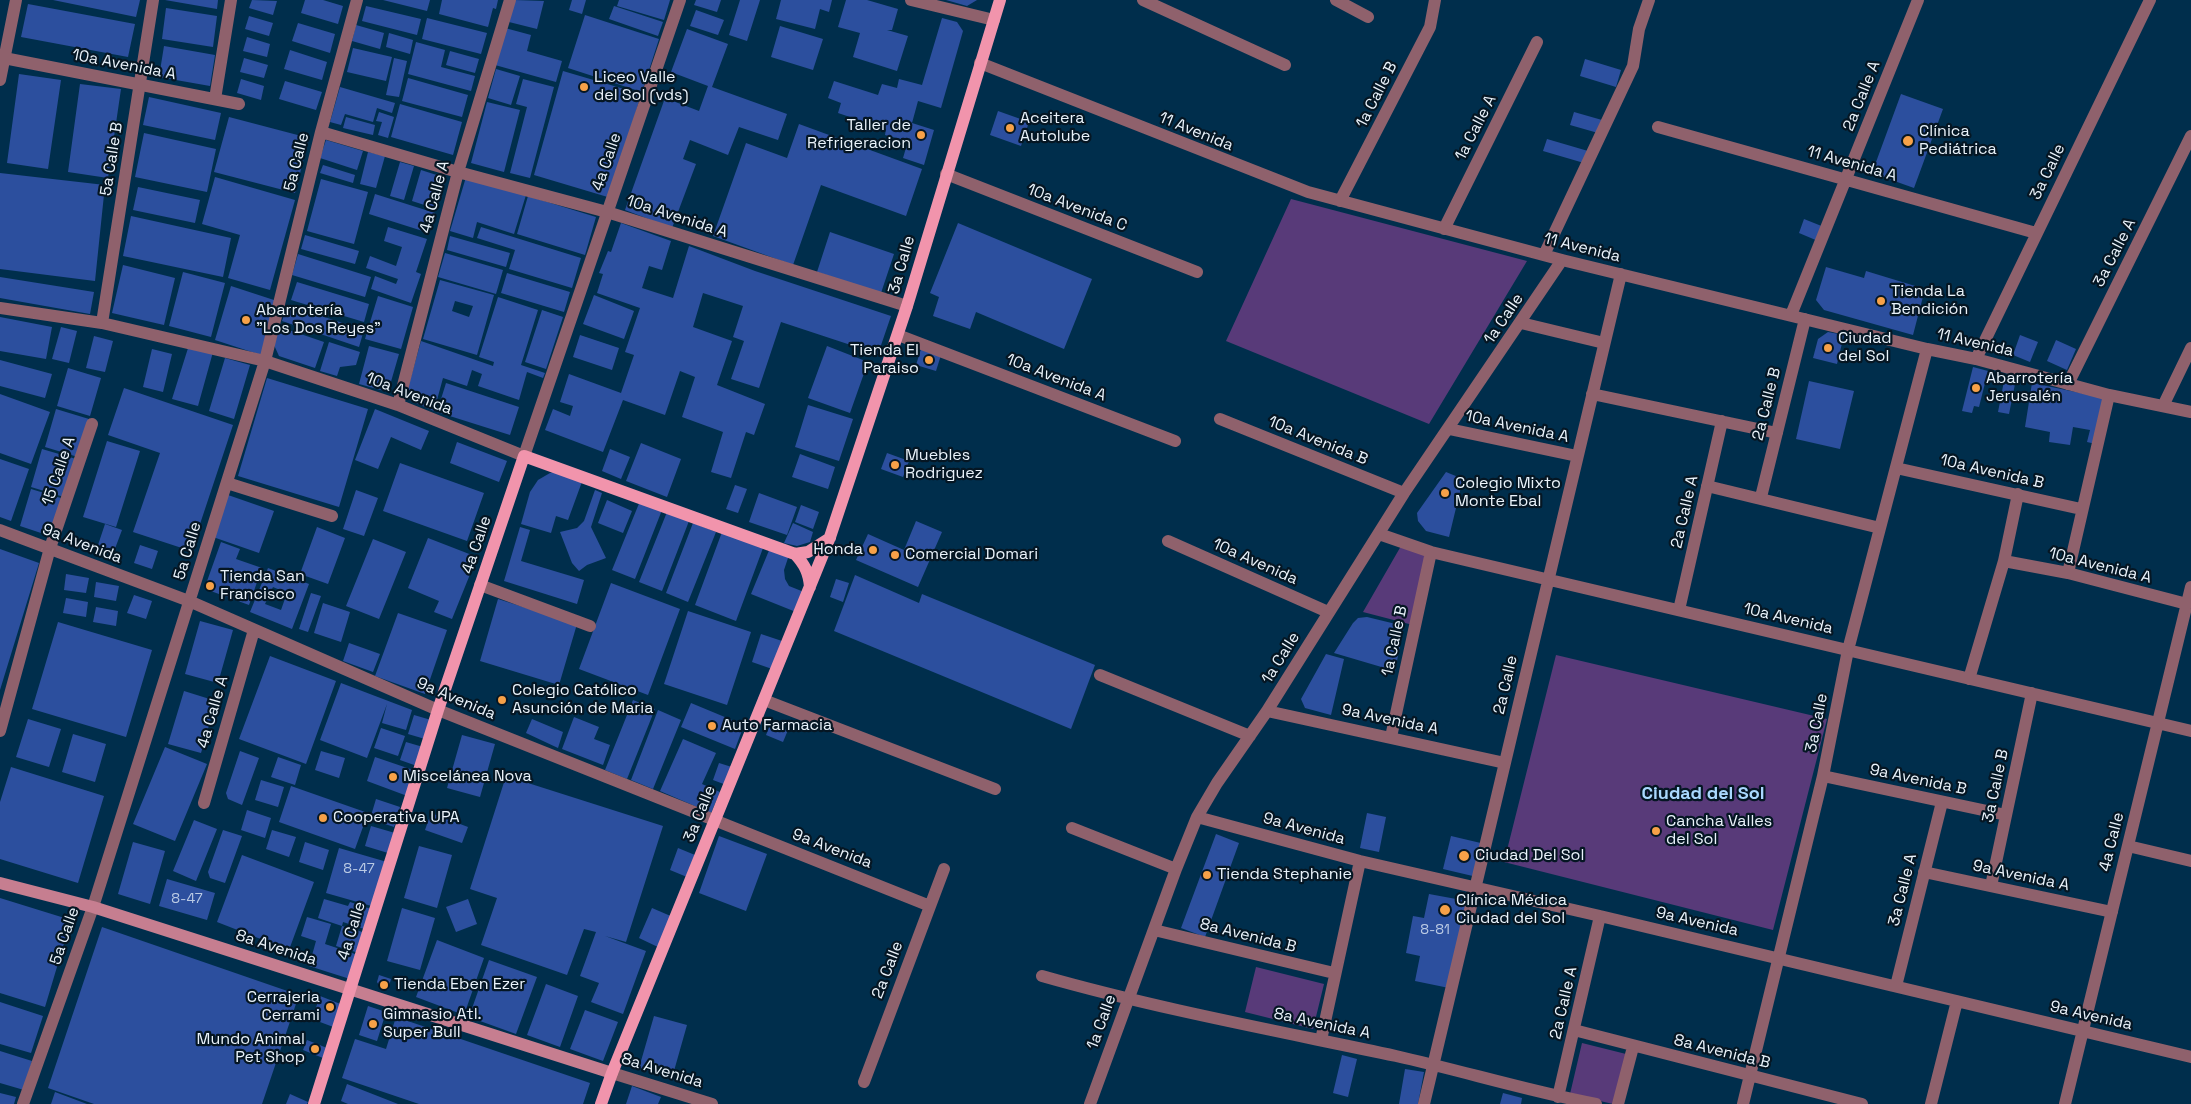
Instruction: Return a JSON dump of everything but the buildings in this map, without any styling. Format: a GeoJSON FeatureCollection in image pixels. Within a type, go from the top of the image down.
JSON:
{"type":"FeatureCollection","features":[{"type":"Feature","properties":{"kind":"main road","name":"3a Calle"},"geometry":{"type":"LineString","coordinates":[[601,1104],[830,538],[898,335],[1000,0]]}},
{"type":"Feature","properties":{"kind":"main road","name":"10a Avenida"},"geometry":{"type":"LineString","coordinates":[[524,456],[795,554]]}},
{"type":"Feature","properties":{"kind":"main road","name":"4a Calle"},"geometry":{"type":"LineString","coordinates":[[314,1104],[438,710],[524,456]]}},
{"type":"Feature","properties":{"kind":"main road"},"geometry":{"type":"LineString","coordinates":[[795,554],[808,552],[830,538]]}},
{"type":"Feature","properties":{"kind":"main road"},"geometry":{"type":"LineString","coordinates":[[795,554],[803,563],[808,574],[810,589]]}},
{"type":"Feature","properties":{"kind":"street"},"geometry":{"type":"LineString","coordinates":[[0,80],[16,0]]}},
{"type":"Feature","properties":{"kind":"street","name":"5a Calle B"},"geometry":{"type":"LineString","coordinates":[[102,323],[141,85],[152,0]]}},
{"type":"Feature","properties":{"kind":"street"},"geometry":{"type":"LineString","coordinates":[[215,99],[231,0]]}},
{"type":"Feature","properties":{"kind":"street","name":"5a Calle"},"geometry":{"type":"LineString","coordinates":[[24,1104],[93,907],[265,360],[321,132],[357,0]]}},
{"type":"Feature","properties":{"kind":"street","name":"4a Calle A"},"geometry":{"type":"LineString","coordinates":[[398,405],[458,172],[510,0]]}},
{"type":"Feature","properties":{"kind":"street","name":"4a Calle"},"geometry":{"type":"LineString","coordinates":[[524,456],[680,0]]}},
{"type":"Feature","properties":{"kind":"street"},"geometry":{"type":"LineString","coordinates":[[911,0],[994,20]]}},
{"type":"Feature","properties":{"kind":"street"},"geometry":{"type":"LineString","coordinates":[[1143,0],[1285,64]]}},
{"type":"Feature","properties":{"kind":"street"},"geometry":{"type":"LineString","coordinates":[[1336,0],[1368,17]]}},
{"type":"Feature","properties":{"kind":"street","name":"1a Calle B"},"geometry":{"type":"LineString","coordinates":[[1340,201],[1430,28],[1435,0]]}},
{"type":"Feature","properties":{"kind":"street"},"geometry":{"type":"LineString","coordinates":[[1544,255],[1633,66],[1639,29],[1649,0]]}},
{"type":"Feature","properties":{"kind":"street","name":"2a Calle A"},"geometry":{"type":"LineString","coordinates":[[1791,315],[1918,0]]}},
{"type":"Feature","properties":{"kind":"street","name":"3a Calle"},"geometry":{"type":"LineString","coordinates":[[1976,359],[2150,0]]}},
{"type":"Feature","properties":{"kind":"street","name":"1a Calle A"},"geometry":{"type":"LineString","coordinates":[[1444,229],[1537,42]]}},
{"type":"Feature","properties":{"kind":"street","name":"10a Avenida A"},"geometry":{"type":"LineString","coordinates":[[4,58],[239,104]]}},
{"type":"Feature","properties":{"kind":"street","name":"11 Avenida"},"geometry":{"type":"LineString","coordinates":[[980,64],[1308,192],[1562,260],[1927,349],[1976,359],[2109,395],[2191,412]]}},
{"type":"Feature","properties":{"kind":"street","name":"11 Avenida A"},"geometry":{"type":"LineString","coordinates":[[1658,126],[2036,233]]}},
{"type":"Feature","properties":{"kind":"street","name":"10a Avenida A"},"geometry":{"type":"LineString","coordinates":[[321,132],[458,172],[607,212],[907,306]]}},
{"type":"Feature","properties":{"kind":"street","name":"3a Calle A"},"geometry":{"type":"LineString","coordinates":[[2068,384],[2191,136]]}},
{"type":"Feature","properties":{"kind":"street","name":"10a Avenida C"},"geometry":{"type":"LineString","coordinates":[[946,174],[1197,272]]}},
{"type":"Feature","properties":{"kind":"street","name":"1a Calle"},"geometry":{"type":"LineString","coordinates":[[1090,1104],[1127,1000],[1197,817],[1217,783],[1267,711],[1404,493],[1562,260]]}},
{"type":"Feature","properties":{"kind":"street","name":"2a Calle"},"geometry":{"type":"LineString","coordinates":[[1424,1104],[1620,274]]}},
{"type":"Feature","properties":{"kind":"street","name":"10a Avenida"},"geometry":{"type":"LineString","coordinates":[[0,308],[102,323],[265,360],[398,405],[524,456]]}},
{"type":"Feature","properties":{"kind":"street","name":"2a Calle B"},"geometry":{"type":"LineString","coordinates":[[1761,497],[1805,319]]}},
{"type":"Feature","properties":{"kind":"street"},"geometry":{"type":"LineString","coordinates":[[1521,323],[1604,343]]}},
{"type":"Feature","properties":{"kind":"street","name":"10a Avenida A"},"geometry":{"type":"LineString","coordinates":[[898,335],[1175,441]]}},
{"type":"Feature","properties":{"kind":"street"},"geometry":{"type":"LineString","coordinates":[[2163,406],[2191,348]]}},
{"type":"Feature","properties":{"kind":"street","name":"3a Calle"},"geometry":{"type":"LineString","coordinates":[[1743,1104],[1823,776],[1848,650],[1927,349]]}},
{"type":"Feature","properties":{"kind":"street"},"geometry":{"type":"LineString","coordinates":[[1592,394],[1777,432]]}},
{"type":"Feature","properties":{"kind":"street"},"geometry":{"type":"LineString","coordinates":[[2068,573],[2081,509],[2109,395]]}},
{"type":"Feature","properties":{"kind":"street","name":"10a Avenida B"},"geometry":{"type":"LineString","coordinates":[[1220,419],[1404,493]]}},
{"type":"Feature","properties":{"kind":"street","name":"2a Calle A"},"geometry":{"type":"LineString","coordinates":[[1679,610],[1722,421]]}},
{"type":"Feature","properties":{"kind":"street","name":"15 Calle A"},"geometry":{"type":"LineString","coordinates":[[0,731],[50,548],[92,424]]}},
{"type":"Feature","properties":{"kind":"street","name":"10a Avenida A"},"geometry":{"type":"LineString","coordinates":[[1449,429],[1577,456]]}},
{"type":"Feature","properties":{"kind":"street","name":"10a Avenida B"},"geometry":{"type":"LineString","coordinates":[[1896,468],[2081,509]]}},
{"type":"Feature","properties":{"kind":"street"},"geometry":{"type":"LineString","coordinates":[[227,482],[332,516]]}},
{"type":"Feature","properties":{"kind":"street"},"geometry":{"type":"LineString","coordinates":[[1707,486],[1761,497],[1880,528]]}},
{"type":"Feature","properties":{"kind":"street"},"geometry":{"type":"LineString","coordinates":[[1969,679],[2004,561],[2018,494]]}},
{"type":"Feature","properties":{"kind":"street","name":"9a Avenida"},"geometry":{"type":"LineString","coordinates":[[0,530],[189,601],[438,710],[930,906]]}},
{"type":"Feature","properties":{"kind":"street","name":"10a Avenida"},"geometry":{"type":"LineString","coordinates":[[1379,534],[1431,552],[1549,578],[2191,731]]}},
{"type":"Feature","properties":{"kind":"street","name":"10a Avenida"},"geometry":{"type":"LineString","coordinates":[[1168,541],[1328,612]]}},
{"type":"Feature","properties":{"kind":"street","name":"1a Calle B"},"geometry":{"type":"LineString","coordinates":[[1391,737],[1431,552]]}},
{"type":"Feature","properties":{"kind":"street","name":"10a Avenida A"},"geometry":{"type":"LineString","coordinates":[[2004,561],[2068,573],[2187,604]]}},
{"type":"Feature","properties":{"kind":"street"},"geometry":{"type":"LineString","coordinates":[[480,585],[590,626]]}},
{"type":"Feature","properties":{"kind":"street","name":"4a Calle"},"geometry":{"type":"LineString","coordinates":[[2065,1104],[2191,587]]}},
{"type":"Feature","properties":{"kind":"street","name":"4a Calle A"},"geometry":{"type":"LineString","coordinates":[[204,802],[254,630]]}},
{"type":"Feature","properties":{"kind":"street"},"geometry":{"type":"LineString","coordinates":[[1100,676],[1250,736]]}},
{"type":"Feature","properties":{"kind":"street","name":"3a Calle B"},"geometry":{"type":"LineString","coordinates":[[1991,886],[2032,693]]}},
{"type":"Feature","properties":{"kind":"street"},"geometry":{"type":"LineString","coordinates":[[764,700],[995,789]]}},
{"type":"Feature","properties":{"kind":"street","name":"9a Avenida A"},"geometry":{"type":"LineString","coordinates":[[1267,711],[1505,763]]}},
{"type":"Feature","properties":{"kind":"street","name":"9a Avenida B"},"geometry":{"type":"LineString","coordinates":[[1823,776],[2006,815]]}},
{"type":"Feature","properties":{"kind":"street","name":"3a Calle A"},"geometry":{"type":"LineString","coordinates":[[1896,986],[1942,802]]}},
{"type":"Feature","properties":{"kind":"street","name":"9a Avenida"},"geometry":{"type":"LineString","coordinates":[[1197,817],[1360,861],[1600,916],[2191,1057]]}},
{"type":"Feature","properties":{"kind":"street"},"geometry":{"type":"LineString","coordinates":[[1072,828],[1176,869]]}},
{"type":"Feature","properties":{"kind":"street"},"geometry":{"type":"LineString","coordinates":[[2128,846],[2191,861]]}},
{"type":"Feature","properties":{"kind":"street"},"geometry":{"type":"LineString","coordinates":[[1321,1040],[1334,973],[1360,861]]}},
{"type":"Feature","properties":{"kind":"street","name":"2a Calle"},"geometry":{"type":"LineString","coordinates":[[864,1082],[944,869]]}},
{"type":"Feature","properties":{"kind":"street","name":"9a Avenida A"},"geometry":{"type":"LineString","coordinates":[[1924,872],[2112,912]]}},
{"type":"Feature","properties":{"kind":"street","name":"8a Avenida"},"geometry":{"type":"LineString","coordinates":[[0,883],[93,907],[712,1104]]}},
{"type":"Feature","properties":{"kind":"street","name":"2a Calle A"},"geometry":{"type":"LineString","coordinates":[[1558,1097],[1600,916]]}},
{"type":"Feature","properties":{"kind":"street","name":"8a Avenida B"},"geometry":{"type":"LineString","coordinates":[[1154,930],[1334,973]]}},
{"type":"Feature","properties":{"kind":"street","name":"8a Avenida A"},"geometry":{"type":"LineString","coordinates":[[1042,976],[1127,1000],[1433,1064],[1558,1097],[1596,1104]]}},
{"type":"Feature","properties":{"kind":"street"},"geometry":{"type":"LineString","coordinates":[[1931,1104],[1957,1001]]}},
{"type":"Feature","properties":{"kind":"street","name":"8a Avenida B"},"geometry":{"type":"LineString","coordinates":[[1574,1030],[1633,1047],[1862,1104]]}},
{"type":"Feature","properties":{"kind":"street"},"geometry":{"type":"LineString","coordinates":[[1618,1104],[1633,1047]]}},
{"type":"Feature","properties":{"kind":"shaded area"},"geometry":{"type":"Polygon","coordinates":[[[1291,199],[1527,261],[1429,424],[1226,341],[1291,199]]]}},
{"type":"Feature","properties":{"kind":"shaded area"},"geometry":{"type":"Polygon","coordinates":[[[1401,546],[1428,554],[1413,625],[1363,612],[1401,546]]]}},
{"type":"Feature","properties":{"kind":"shaded area"},"geometry":{"type":"Polygon","coordinates":[[[1556,655],[1827,719],[1773,930],[1504,862],[1556,655]]]}},
{"type":"Feature","properties":{"kind":"shaded area"},"geometry":{"type":"Polygon","coordinates":[[[1256,967],[1324,984],[1313,1029],[1245,1012],[1256,967]]]}},
{"type":"Feature","properties":{"kind":"shaded area"},"geometry":{"type":"Polygon","coordinates":[[[1582,1043],[1634,1056],[1613,1104],[1570,1094],[1582,1043]]]}},
{"type":"Feature","properties":{"kind":"place","name":"Liceo Valle del Sol (vds)"},"geometry":{"type":"Point","coordinates":[584,87]}},
{"type":"Feature","properties":{"kind":"place","name":"Aceitera Autolube"},"geometry":{"type":"Point","coordinates":[1010,128]}},
{"type":"Feature","properties":{"kind":"place","name":"Taller de Refrigeracion"},"geometry":{"type":"Point","coordinates":[921,135]}},
{"type":"Feature","properties":{"kind":"place","name":"Clínica Pediátrica"},"geometry":{"type":"Point","coordinates":[1908,141]}},
{"type":"Feature","properties":{"kind":"place","name":"Tienda La Bendición"},"geometry":{"type":"Point","coordinates":[1881,301]}},
{"type":"Feature","properties":{"kind":"place","name":"Abarrotería \"Los Dos Reyes\""},"geometry":{"type":"Point","coordinates":[246,320]}},
{"type":"Feature","properties":{"kind":"place","name":"Ciudad del Sol"},"geometry":{"type":"Point","coordinates":[1828,348]}},
{"type":"Feature","properties":{"kind":"place","name":"Tienda El Paraiso"},"geometry":{"type":"Point","coordinates":[929,360]}},
{"type":"Feature","properties":{"kind":"place","name":"Abarrotería Jerusalén"},"geometry":{"type":"Point","coordinates":[1976,388]}},
{"type":"Feature","properties":{"kind":"place","name":"Muebles Rodriguez"},"geometry":{"type":"Point","coordinates":[895,465]}},
{"type":"Feature","properties":{"kind":"place","name":"Colegio Mixto Monte Ebal"},"geometry":{"type":"Point","coordinates":[1445,493]}},
{"type":"Feature","properties":{"kind":"place","name":"Honda"},"geometry":{"type":"Point","coordinates":[873,550]}},
{"type":"Feature","properties":{"kind":"place","name":"Comercial Domari"},"geometry":{"type":"Point","coordinates":[895,555]}},
{"type":"Feature","properties":{"kind":"place","name":"Tienda San Francisco"},"geometry":{"type":"Point","coordinates":[210,586]}},
{"type":"Feature","properties":{"kind":"place","name":"Colegio Católico Asunción de Maria"},"geometry":{"type":"Point","coordinates":[502,700]}},
{"type":"Feature","properties":{"kind":"place","name":"Auto Farmacia"},"geometry":{"type":"Point","coordinates":[712,726]}},
{"type":"Feature","properties":{"kind":"place","name":"Miscelánea Nova"},"geometry":{"type":"Point","coordinates":[393,777]}},
{"type":"Feature","properties":{"kind":"place","name":"Cooperativa UPA"},"geometry":{"type":"Point","coordinates":[323,818]}},
{"type":"Feature","properties":{"kind":"place","name":"Cancha Valles del Sol"},"geometry":{"type":"Point","coordinates":[1656,831]}},
{"type":"Feature","properties":{"kind":"place","name":"Ciudad Del Sol"},"geometry":{"type":"Point","coordinates":[1464,856]}},
{"type":"Feature","properties":{"kind":"place","name":"Tienda Stephanie"},"geometry":{"type":"Point","coordinates":[1207,875]}},
{"type":"Feature","properties":{"kind":"place","name":"Clínica Médica Ciudad del Sol"},"geometry":{"type":"Point","coordinates":[1445,910]}},
{"type":"Feature","properties":{"kind":"place","name":"Tienda Eben Ezer"},"geometry":{"type":"Point","coordinates":[384,985]}},
{"type":"Feature","properties":{"kind":"place","name":"Cerrajeria Cerrami"},"geometry":{"type":"Point","coordinates":[330,1007]}},
{"type":"Feature","properties":{"kind":"place","name":"Gimnasio Atl. Super Bull"},"geometry":{"type":"Point","coordinates":[373,1024]}},
{"type":"Feature","properties":{"kind":"place","name":"Mundo Animal Pet Shop"},"geometry":{"type":"Point","coordinates":[315,1049]}},
{"type":"Feature","properties":{"kind":"district","name":"Ciudad del Sol"},"geometry":{"type":"Point","coordinates":[1703,794]}}]}
